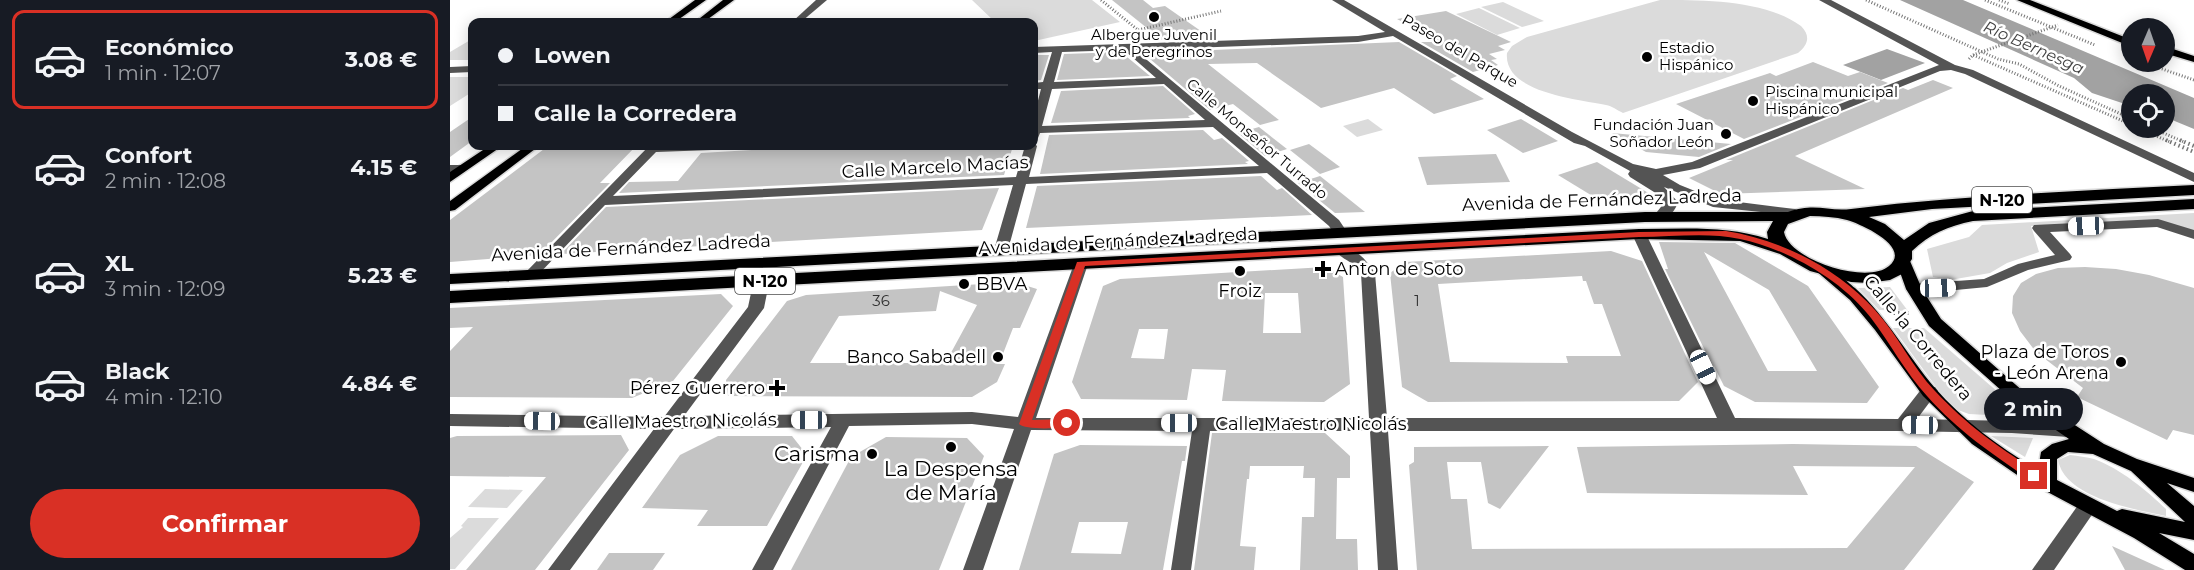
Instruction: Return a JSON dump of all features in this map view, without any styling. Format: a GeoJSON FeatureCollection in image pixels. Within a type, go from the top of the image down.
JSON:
{"type":"FeatureCollection","features":[{"type":"Feature","properties":{"kind":"highway","name":"N-120"},"geometry":{"type":"LineString","coordinates":[[1846,215],[1932,204],[2194,190]]}},
{"type":"Feature","properties":{"kind":"highway","name":"N-120"},"geometry":{"type":"LineString","coordinates":[[1787,251],[1801,261],[1822,270],[1845,276],[1874,277],[1891,273],[1924,230],[1952,219],[2001,214],[2186,205]]}},
{"type":"Feature","properties":{"kind":"highway","name":"N-120"},"geometry":{"type":"LineString","coordinates":[[1790,214],[1827,211],[1846,215],[1879,228],[1893,238],[1903,255]]}},
{"type":"Feature","properties":{"kind":"highway","name":"Avenida de Fernández Ladreda"},"geometry":{"type":"LineString","coordinates":[[450,279],[1340,232],[1660,217],[1790,214]]}},
{"type":"Feature","properties":{"kind":"highway"},"geometry":{"type":"LineString","coordinates":[[1787,251],[1778,239],[1776,230],[1778,223],[1790,214]]}},
{"type":"Feature","properties":{"kind":"highway","name":"Avenida de Fernández Ladreda"},"geometry":{"type":"LineString","coordinates":[[450,297],[1639,234],[1726,234],[1743,236],[1787,251]]}},
{"type":"Feature","properties":{"kind":"main road"},"geometry":{"type":"LineString","coordinates":[[675,18],[701,0]]}},
{"type":"Feature","properties":{"kind":"main road"},"geometry":{"type":"LineString","coordinates":[[704,18],[729,0]]}},
{"type":"Feature","properties":{"kind":"main road"},"geometry":{"type":"LineString","coordinates":[[2022,0],[2121,40]]}},
{"type":"Feature","properties":{"kind":"main road"},"geometry":{"type":"LineString","coordinates":[[2039,0],[2121,32]]}},
{"type":"Feature","properties":{"kind":"main road"},"geometry":{"type":"LineString","coordinates":[[2175,53],[2194,59]]}},
{"type":"Feature","properties":{"kind":"main road"},"geometry":{"type":"LineString","coordinates":[[2175,60],[2194,66]]}},
{"type":"Feature","properties":{"kind":"main road"},"geometry":{"type":"LineString","coordinates":[[450,178],[456,169],[489,150]]}},
{"type":"Feature","properties":{"kind":"main road"},"geometry":{"type":"LineString","coordinates":[[450,207],[528,150]]}},
{"type":"Feature","properties":{"kind":"main road"},"geometry":{"type":"LineString","coordinates":[[1903,255],[1914,289],[1935,322],[2018,396],[2097,449],[2130,464],[2194,485]]}},
{"type":"Feature","properties":{"kind":"main road","name":"Calle la Corredera"},"geometry":{"type":"LineString","coordinates":[[1822,270],[1854,293],[1872,313],[1929,392],[1980,441],[2047,484],[2107,514],[2194,566]]}},
{"type":"Feature","properties":{"kind":"main road"},"geometry":{"type":"LineString","coordinates":[[2047,484],[2048,457],[2058,447],[2070,444],[2097,449]]}},
{"type":"Feature","properties":{"kind":"main road"},"geometry":{"type":"LineString","coordinates":[[2130,464],[2194,518]]}},
{"type":"Feature","properties":{"kind":"main road"},"geometry":{"type":"LineString","coordinates":[[2107,514],[2194,532]]}},
{"type":"Feature","properties":{"kind":"street"},"geometry":{"type":"LineString","coordinates":[[801,18],[822,0]]}},
{"type":"Feature","properties":{"kind":"street","name":"Paseo del Parque"},"geometry":{"type":"LineString","coordinates":[[1337,0],[1536,113],[1653,174],[1675,188],[1713,203],[1790,214]]}},
{"type":"Feature","properties":{"kind":"street"},"geometry":{"type":"LineString","coordinates":[[1824,0],[1950,67],[1969,72],[2194,178]]}},
{"type":"Feature","properties":{"kind":"street"},"geometry":{"type":"LineString","coordinates":[[1038,50],[1358,39],[1395,33]]}},
{"type":"Feature","properties":{"kind":"street","name":"Calle Monseñor Turrado"},"geometry":{"type":"LineString","coordinates":[[1125,46],[1334,224],[1340,232]]}},
{"type":"Feature","properties":{"kind":"street"},"geometry":{"type":"LineString","coordinates":[[1038,117],[1058,49]]}},
{"type":"Feature","properties":{"kind":"street"},"geometry":{"type":"LineString","coordinates":[[1571,135],[1631,169],[1653,174],[1696,165],[1938,68],[1950,67]]}},
{"type":"Feature","properties":{"kind":"street"},"geometry":{"type":"LineString","coordinates":[[450,70],[468,69]]}},
{"type":"Feature","properties":{"kind":"street"},"geometry":{"type":"LineString","coordinates":[[1038,86],[1165,81]]}},
{"type":"Feature","properties":{"kind":"street","name":"Paseo del Parque"},"geometry":{"type":"LineString","coordinates":[[1536,113],[1667,195],[1671,201],[1670,207],[1660,217]]}},
{"type":"Feature","properties":{"kind":"street"},"geometry":{"type":"LineString","coordinates":[[1038,132],[1215,123]]}},
{"type":"Feature","properties":{"kind":"street"},"geometry":{"type":"LineString","coordinates":[[531,274],[651,150]]}},
{"type":"Feature","properties":{"kind":"street"},"geometry":{"type":"LineString","coordinates":[[1001,250],[1030,150]]}},
{"type":"Feature","properties":{"kind":"street","name":"Calle Marcelo Macías"},"geometry":{"type":"LineString","coordinates":[[602,201],[1269,169]]}},
{"type":"Feature","properties":{"kind":"street"},"geometry":{"type":"LineString","coordinates":[[1914,289],[1987,283],[2023,267],[2065,257],[2039,228],[2158,223],[2194,235]]}},
{"type":"Feature","properties":{"kind":"street"},"geometry":{"type":"LineString","coordinates":[[1639,234],[1729,424]]}},
{"type":"Feature","properties":{"kind":"street"},"geometry":{"type":"LineString","coordinates":[[1342,251],[1360,261],[1368,273],[1388,570]]}},
{"type":"Feature","properties":{"kind":"street"},"geometry":{"type":"LineString","coordinates":[[973,570],[1081,264]]}},
{"type":"Feature","properties":{"kind":"street"},"geometry":{"type":"LineString","coordinates":[[558,570],[756,308],[759,293],[753,281]]}},
{"type":"Feature","properties":{"kind":"street"},"geometry":{"type":"LineString","coordinates":[[1911,425],[1929,392]]}},
{"type":"Feature","properties":{"kind":"street","name":"Calle Maestro Nicolás"},"geometry":{"type":"LineString","coordinates":[[450,420],[670,423],[972,418],[1024,424],[1911,425],[2069,431]]}},
{"type":"Feature","properties":{"kind":"street"},"geometry":{"type":"LineString","coordinates":[[762,570],[844,420]]}},
{"type":"Feature","properties":{"kind":"street"},"geometry":{"type":"LineString","coordinates":[[1181,570],[1202,423]]}},
{"type":"Feature","properties":{"kind":"street"},"geometry":{"type":"LineString","coordinates":[[2042,570],[2088,506]]}},
{"type":"Feature","properties":{"kind":"path"},"geometry":{"type":"LineString","coordinates":[[1101,0],[1138,30],[1221,11]]}},
{"type":"Feature","properties":{"kind":"path"},"geometry":{"type":"LineString","coordinates":[[1866,0],[1998,59],[2019,64],[2121,114]]}},
{"type":"Feature","properties":{"kind":"path"},"geometry":{"type":"LineString","coordinates":[[1985,0],[2096,45]]}},
{"type":"Feature","properties":{"kind":"path"},"geometry":{"type":"LineString","coordinates":[[2058,25],[1974,55],[2121,120]]}},
{"type":"Feature","properties":{"kind":"path"},"geometry":{"type":"LineString","coordinates":[[2173,72],[2194,79]]}},
{"type":"Feature","properties":{"kind":"path"},"geometry":{"type":"LineString","coordinates":[[2175,72],[2194,79]]}},
{"type":"Feature","properties":{"kind":"path"},"geometry":{"type":"LineString","coordinates":[[2161,138],[2194,152]]}},
{"type":"Feature","properties":{"kind":"path"},"geometry":{"type":"LineString","coordinates":[[2175,138],[2194,146]]}},
{"type":"Feature","properties":{"kind":"path"},"geometry":{"type":"LineString","coordinates":[[1884,313],[1912,313]]}},
{"type":"Feature","properties":{"kind":"shaded area"},"geometry":{"type":"Polygon","coordinates":[[[972,0],[1092,0],[1120,22],[1038,40],[1038,18],[991,18],[972,0]]]}},
{"type":"Feature","properties":{"kind":"shaded area","name":"Estadio Hispánico"},"geometry":{"type":"Polygon","coordinates":[[[1660,0],[1715,1],[1752,6],[1786,17],[1801,26],[1806,33],[1807,40],[1798,53],[1623,113],[1608,106],[1545,92],[1517,77],[1509,66],[1507,53],[1512,46],[1527,37],[1660,0]]]}},
{"type":"Feature","properties":{"kind":"shaded area"},"geometry":{"type":"Polygon","coordinates":[[[1503,2],[1544,21],[1522,27],[1481,7],[1503,2]]]}},
{"type":"Feature","properties":{"kind":"shaded area"},"geometry":{"type":"Polygon","coordinates":[[[1479,8],[1520,28],[1497,35],[1456,14],[1479,8]]]}},
{"type":"Feature","properties":{"kind":"shaded area"},"geometry":{"type":"Polygon","coordinates":[[[468,41],[468,60],[450,60],[450,52],[468,41]]]}},
{"type":"Feature","properties":{"kind":"shaded area"},"geometry":{"type":"Polygon","coordinates":[[[450,77],[468,77],[468,95],[450,106],[450,77]]]}},
{"type":"Feature","properties":{"kind":"shaded area"},"geometry":{"type":"Polygon","coordinates":[[[1368,119],[1383,130],[1357,137],[1343,126],[1368,119]]]}},
{"type":"Feature","properties":{"kind":"shaded area"},"geometry":{"type":"Polygon","coordinates":[[[2194,213],[2194,232],[2162,221],[2031,226],[2039,252],[2007,263],[1990,273],[1950,280],[1933,277],[1927,249],[1969,237],[1982,225],[2194,213]]]}},
{"type":"Feature","properties":{"kind":"shaded area"},"geometry":{"type":"Polygon","coordinates":[[[1890,287],[1908,311],[1879,310],[1858,288],[1890,287]]]}},
{"type":"Feature","properties":{"kind":"shaded area"},"geometry":{"type":"Polygon","coordinates":[[[1893,328],[1924,328],[2014,406],[2015,413],[2007,416],[1969,414],[1958,410],[1945,399],[1893,328]]]}},
{"type":"Feature","properties":{"kind":"shaded area"},"geometry":{"type":"Polygon","coordinates":[[[1991,436],[2033,438],[2025,457],[1991,436]]]}},
{"type":"Feature","properties":{"kind":"shaded area"},"geometry":{"type":"Polygon","coordinates":[[[2070,455],[2094,459],[2123,474],[2142,487],[2166,509],[2166,516],[2137,510],[2087,493],[2073,484],[2063,473],[2058,460],[2070,455]]]}},
{"type":"Feature","properties":{"kind":"shaded area"},"geometry":{"type":"Polygon","coordinates":[[[485,489],[523,490],[507,508],[468,507],[485,489]]]}},
{"type":"Feature","properties":{"kind":"shaded area"},"geometry":{"type":"Polygon","coordinates":[[[468,518],[499,518],[455,569],[450,569],[450,538],[463,527],[461,526],[468,518]]]}},
{"type":"Feature","properties":{"kind":"water","name":"Río Bernesga"},"geometry":{"type":"Polygon","coordinates":[[[1900,0],[1963,0],[2121,67],[2121,72],[2133,72],[2161,84],[2121,84],[2121,103],[2092,93],[2074,78],[1900,0]]]}},
{"type":"Feature","properties":{"kind":"water"},"geometry":{"type":"Polygon","coordinates":[[[1887,49],[1925,63],[1881,80],[1843,65],[1887,49]]]}},
{"type":"Feature","properties":{"kind":"water"},"geometry":{"type":"Polygon","coordinates":[[[2175,90],[2194,98],[2194,129],[2175,121],[2175,90]]]}},
{"type":"Feature","properties":{"kind":"building"},"geometry":{"type":"Polygon","coordinates":[[[1112,0],[1143,0],[1153,8],[1165,6],[1208,36],[1208,39],[1162,40],[1112,0]]]}},
{"type":"Feature","properties":{"kind":"building"},"geometry":{"type":"Polygon","coordinates":[[[1446,11],[1511,42],[1498,46],[1505,50],[1489,54],[1497,59],[1491,60],[1498,65],[1473,72],[1421,42],[1442,42],[1397,19],[1446,11]]]}},
{"type":"Feature","properties":{"kind":"building"},"geometry":{"type":"Polygon","coordinates":[[[1399,42],[1457,76],[1450,79],[1484,99],[1434,114],[1394,88],[1321,108],[1257,63],[1208,64],[1279,120],[1260,125],[1233,104],[1210,110],[1143,53],[1399,42]]]}},
{"type":"Feature","properties":{"kind":"building"},"geometry":{"type":"Polygon","coordinates":[[[1121,52],[1150,76],[1057,80],[1064,54],[1121,52]]]}},
{"type":"Feature","properties":{"kind":"building"},"geometry":{"type":"Polygon","coordinates":[[[1038,55],[1049,55],[1041,80],[1038,80],[1038,55]]]}},
{"type":"Feature","properties":{"kind":"building"},"geometry":{"type":"Polygon","coordinates":[[[1813,62],[1848,76],[1860,72],[1888,83],[1744,139],[1676,104],[1770,73],[1776,76],[1813,62]]]}},
{"type":"Feature","properties":{"kind":"building"},"geometry":{"type":"Polygon","coordinates":[[[1933,80],[1953,88],[1795,156],[1865,189],[1721,194],[1689,178],[1733,160],[1726,160],[1903,88],[1908,90],[1933,80]]]}},
{"type":"Feature","properties":{"kind":"building"},"geometry":{"type":"Polygon","coordinates":[[[1163,86],[1195,114],[1188,116],[1190,118],[1051,123],[1061,91],[1163,86]]]}},
{"type":"Feature","properties":{"kind":"building"},"geometry":{"type":"Polygon","coordinates":[[[1521,119],[1558,141],[1523,153],[1487,130],[1521,119]]]}},
{"type":"Feature","properties":{"kind":"building"},"geometry":{"type":"Polygon","coordinates":[[[468,120],[468,144],[450,157],[450,132],[468,120]]]}},
{"type":"Feature","properties":{"kind":"building"},"geometry":{"type":"Polygon","coordinates":[[[1259,127],[1287,149],[1265,156],[1238,133],[1259,127]]]}},
{"type":"Feature","properties":{"kind":"building"},"geometry":{"type":"Polygon","coordinates":[[[1203,130],[1214,140],[1222,138],[1249,161],[1245,162],[1248,164],[1040,174],[1049,135],[1203,130]]]}},
{"type":"Feature","properties":{"kind":"building"},"geometry":{"type":"Polygon","coordinates":[[[1612,133],[1731,144],[1699,157],[1646,152],[1612,133]]]}},
{"type":"Feature","properties":{"kind":"building"},"geometry":{"type":"Polygon","coordinates":[[[1309,144],[1340,167],[1320,174],[1290,150],[1309,144]]]}},
{"type":"Feature","properties":{"kind":"building"},"geometry":{"type":"Polygon","coordinates":[[[543,150],[632,150],[600,183],[610,183],[539,255],[450,262],[450,220],[543,150]]]}},
{"type":"Feature","properties":{"kind":"building"},"geometry":{"type":"Polygon","coordinates":[[[752,150],[1012,150],[1004,175],[619,193],[629,182],[678,181],[701,153],[752,150]]]}},
{"type":"Feature","properties":{"kind":"building"},"geometry":{"type":"Polygon","coordinates":[[[1496,154],[1510,182],[1427,185],[1418,157],[1496,154]]]}},
{"type":"Feature","properties":{"kind":"building"},"geometry":{"type":"Polygon","coordinates":[[[1597,162],[1655,197],[1599,200],[1558,175],[1597,162]]]}},
{"type":"Feature","properties":{"kind":"building"},"geometry":{"type":"Polygon","coordinates":[[[1261,176],[1277,190],[1282,188],[1312,215],[1026,228],[1037,186],[1261,176]]]}},
{"type":"Feature","properties":{"kind":"building"},"geometry":{"type":"Polygon","coordinates":[[[1320,176],[1365,212],[1335,213],[1298,183],[1320,176]]]}},
{"type":"Feature","properties":{"kind":"building"},"geometry":{"type":"Polygon","coordinates":[[[999,188],[982,230],[561,254],[606,207],[999,188]]]}},
{"type":"Feature","properties":{"kind":"building"},"geometry":{"type":"Polygon","coordinates":[[[1659,242],[1735,243],[1808,286],[1879,387],[1867,403],[1755,402],[1724,386],[1665,269],[1668,269],[1659,242]],[[1704,252],[1768,371],[1817,371],[1769,290],[1704,252]]]}},
{"type":"Feature","properties":{"kind":"building"},"geometry":{"type":"Polygon","coordinates":[[[1611,251],[1642,261],[1698,382],[1679,401],[1428,402],[1402,387],[1390,273],[1405,262],[1611,251]],[[1582,276],[1438,284],[1450,362],[1568,363],[1566,356],[1621,356],[1602,304],[1594,304],[1586,281],[1583,281],[1582,276]]]}},
{"type":"Feature","properties":{"kind":"building"},"geometry":{"type":"Polygon","coordinates":[[[1325,267],[1343,277],[1350,384],[1324,402],[1222,401],[1226,370],[1192,369],[1187,400],[1081,399],[1072,382],[1103,286],[1120,279],[1325,267]],[[1265,293],[1263,333],[1301,333],[1298,293],[1265,293]],[[1139,329],[1131,358],[1164,359],[1168,329],[1139,329]]]}},
{"type":"Feature","properties":{"kind":"building","name":"Plaza de Toros - León Arena"},"geometry":{"type":"Polygon","coordinates":[[[2058,268],[2116,269],[2149,275],[2194,288],[2194,435],[2173,430],[2167,440],[2077,397],[2083,388],[2036,352],[2020,331],[2012,313],[2013,296],[2021,283],[2036,274],[2058,268]]]}},
{"type":"Feature","properties":{"kind":"building"},"geometry":{"type":"Polygon","coordinates":[[[1014,282],[1037,289],[1020,328],[1013,328],[999,364],[1005,364],[997,382],[972,397],[728,396],[726,380],[787,301],[806,295],[1014,282]],[[940,291],[936,311],[839,316],[810,363],[930,363],[947,360],[977,305],[940,291]]]}},
{"type":"Feature","properties":{"kind":"building"},"geometry":{"type":"Polygon","coordinates":[[[721,294],[733,306],[673,381],[632,398],[450,397],[450,351],[473,327],[450,328],[450,308],[721,294]]]}},
{"type":"Feature","properties":{"kind":"building"},"geometry":{"type":"Polygon","coordinates":[[[1212,433],[1325,433],[1350,456],[1350,478],[1337,478],[1336,539],[1357,539],[1358,570],[1300,570],[1302,517],[1314,517],[1315,478],[1303,478],[1304,466],[1250,466],[1240,546],[1256,547],[1254,570],[1194,570],[1212,433]]]}},
{"type":"Feature","properties":{"kind":"building"},"geometry":{"type":"Polygon","coordinates":[[[621,435],[629,450],[535,570],[466,570],[546,477],[450,476],[450,438],[457,436],[621,435]]]}},
{"type":"Feature","properties":{"kind":"building"},"geometry":{"type":"Polygon","coordinates":[[[718,436],[792,436],[807,455],[767,526],[697,526],[708,510],[642,508],[680,455],[718,436]]]}},
{"type":"Feature","properties":{"kind":"building"},"geometry":{"type":"Polygon","coordinates":[[[886,437],[967,438],[984,456],[939,570],[791,570],[851,457],[886,437]]]}},
{"type":"Feature","properties":{"kind":"building"},"geometry":{"type":"Polygon","coordinates":[[[1793,444],[1916,446],[1974,482],[1904,570],[1417,570],[1409,465],[1414,462],[1414,447],[1549,446],[1500,509],[1488,503],[1481,462],[1447,462],[1451,499],[1467,499],[1472,549],[1847,548],[1915,467],[1793,466],[1808,495],[1587,493],[1577,447],[1793,444]]]}},
{"type":"Feature","properties":{"kind":"building"},"geometry":{"type":"Polygon","coordinates":[[[1080,445],[1187,446],[1185,461],[1182,461],[1163,570],[1019,570],[1054,454],[1080,445]],[[1079,522],[1071,553],[1121,554],[1128,522],[1079,522]]]}},
{"type":"Feature","properties":{"kind":"building"},"geometry":{"type":"Polygon","coordinates":[[[2112,546],[2165,570],[2125,570],[2112,546]]]}},
{"type":"Feature","properties":{"kind":"building"},"geometry":{"type":"Polygon","coordinates":[[[609,553],[665,553],[653,570],[597,570],[609,553]]]}},
{"type":"Feature","properties":{"kind":"place","name":"Albergue Juvenil y de Peregrinos"},"geometry":{"type":"Point","coordinates":[1154,17]}},
{"type":"Feature","properties":{"kind":"place","name":"Estadio Hispánico"},"geometry":{"type":"Point","coordinates":[1647,57]}},
{"type":"Feature","properties":{"kind":"place","name":"Piscina municipal Hispánico"},"geometry":{"type":"Point","coordinates":[1753,101]}},
{"type":"Feature","properties":{"kind":"place","name":"Fundación Juan Soñador León"},"geometry":{"type":"Point","coordinates":[1726,134]}},
{"type":"Feature","properties":{"kind":"place","name":"Anton de Soto"},"geometry":{"type":"Point","coordinates":[1323,269]}},
{"type":"Feature","properties":{"kind":"place","name":"Froiz"},"geometry":{"type":"Point","coordinates":[1240,271]}},
{"type":"Feature","properties":{"kind":"place","name":"BBVA"},"geometry":{"type":"Point","coordinates":[964,284]}},
{"type":"Feature","properties":{"kind":"place","name":"Banco Sabadell"},"geometry":{"type":"Point","coordinates":[998,357]}},
{"type":"Feature","properties":{"kind":"place","name":"Plaza de Toros - León Arena"},"geometry":{"type":"Point","coordinates":[2121,362]}},
{"type":"Feature","properties":{"kind":"place","name":"Pérez Guerrero"},"geometry":{"type":"Point","coordinates":[777,388]}},
{"type":"Feature","properties":{"kind":"place","name":"La Despensa de María"},"geometry":{"type":"Point","coordinates":[951,447]}},
{"type":"Feature","properties":{"kind":"place","name":"Carisma"},"geometry":{"type":"Point","coordinates":[872,454]}},
{"type":"Feature","properties":{"kind":"route"},"geometry":{"type":"LineString","coordinates":[[1067,423],[1024,424],[1081,264],[1639,234],[1709,233],[1743,236],[1787,251],[1792,256],[1837,279],[1854,293],[1872,313],[1929,392],[1962,426],[1980,441],[2034,476]]}}]}
